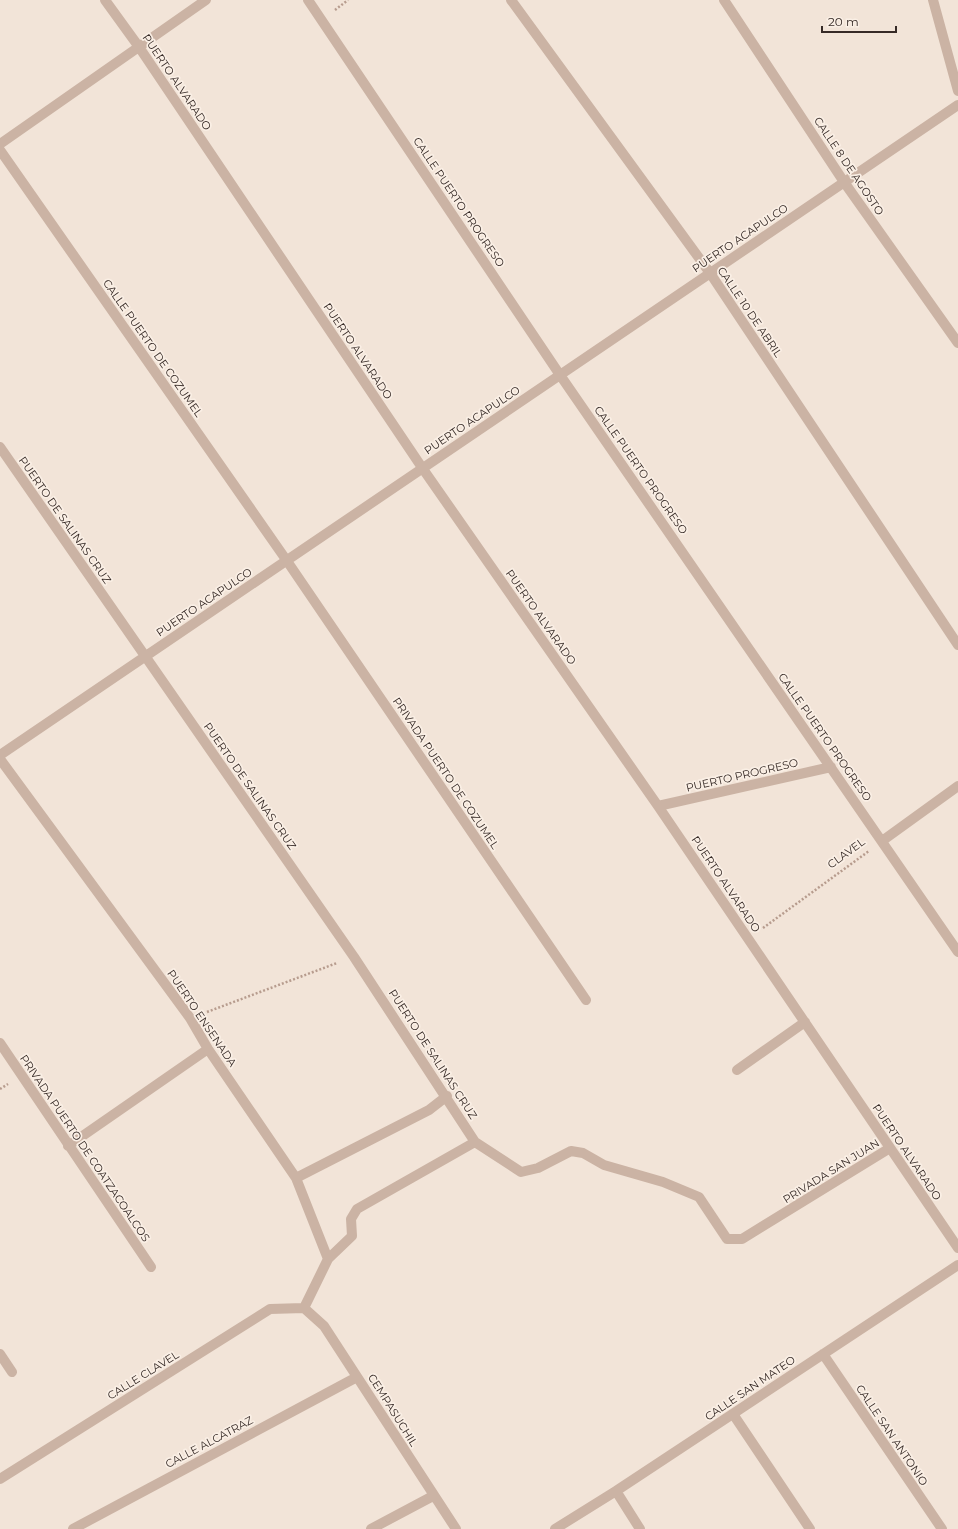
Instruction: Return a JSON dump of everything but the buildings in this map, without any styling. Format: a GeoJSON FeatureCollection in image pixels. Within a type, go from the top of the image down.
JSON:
{"type":"FeatureCollection","features":[{"type":"Feature","properties":{"kind":"street","name":"PUERTO ALVARADO"},"geometry":{"type":"LineString","coordinates":[[105,0],[139,47],[423,468],[658,806],[958,1248]]}},
{"type":"Feature","properties":{"kind":"street"},"geometry":{"type":"LineString","coordinates":[[0,144],[206,0]]}},
{"type":"Feature","properties":{"kind":"street","name":"CALLE PUERTO PROGRESO"},"geometry":{"type":"LineString","coordinates":[[308,0],[560,375],[958,952]]}},
{"type":"Feature","properties":{"kind":"street","name":"CALLE 10 DE ABRIL"},"geometry":{"type":"LineString","coordinates":[[511,0],[710,274],[958,645]]}},
{"type":"Feature","properties":{"kind":"street","name":"CALLE 8 DE AGOSTO"},"geometry":{"type":"LineString","coordinates":[[724,0],[844,182],[958,343]]}},
{"type":"Feature","properties":{"kind":"street"},"geometry":{"type":"LineString","coordinates":[[933,0],[958,91]]}},
{"type":"Feature","properties":{"kind":"street","name":"PUERTO ACAPULCO"},"geometry":{"type":"LineString","coordinates":[[0,755],[958,105]]}},
{"type":"Feature","properties":{"kind":"street","name":"CALLE PUERTO DE COZUMEL"},"geometry":{"type":"LineString","coordinates":[[0,150],[287,561]]}},
{"type":"Feature","properties":{"kind":"street","name":"PUERTO DE SALINAS CRUZ"},"geometry":{"type":"LineString","coordinates":[[0,447],[354,957],[476,1142]]}},
{"type":"Feature","properties":{"kind":"street","name":"PRIVADA PUERTO DE COZUMEL"},"geometry":{"type":"LineString","coordinates":[[287,561],[586,1000]]}},
{"type":"Feature","properties":{"kind":"street","name":"PUERTO ENSENADA"},"geometry":{"type":"LineString","coordinates":[[0,759],[190,1018],[208,1049],[296,1178],[328,1260]]}},
{"type":"Feature","properties":{"kind":"street","name":"PUERTO PROGRESO"},"geometry":{"type":"LineString","coordinates":[[658,806],[831,767]]}},
{"type":"Feature","properties":{"kind":"street","name":"CLAVEL"},"geometry":{"type":"LineString","coordinates":[[882,841],[958,786]]}},
{"type":"Feature","properties":{"kind":"street"},"geometry":{"type":"LineString","coordinates":[[738,1070],[805,1022]]}},
{"type":"Feature","properties":{"kind":"street","name":"PRIVADA PUERTO DE COATZACOALCOS"},"geometry":{"type":"LineString","coordinates":[[0,1043],[151,1267]]}},
{"type":"Feature","properties":{"kind":"street"},"geometry":{"type":"LineString","coordinates":[[68,1146],[208,1049]]}},
{"type":"Feature","properties":{"kind":"street"},"geometry":{"type":"LineString","coordinates":[[296,1178],[429,1110],[447,1096]]}},
{"type":"Feature","properties":{"kind":"street"},"geometry":{"type":"LineString","coordinates":[[304,1308],[328,1260],[352,1236],[351,1219],[357,1209],[476,1142]]}},
{"type":"Feature","properties":{"kind":"street","name":"PRIVADA SAN JUAN"},"geometry":{"type":"LineString","coordinates":[[476,1142],[521,1172],[538,1168],[571,1151],[583,1153],[604,1165],[663,1182],[699,1197],[728,1239],[742,1239],[785,1214],[890,1148]]}},
{"type":"Feature","properties":{"kind":"street","name":"CALLE SAN MATEO"},"geometry":{"type":"LineString","coordinates":[[555,1529],[616,1491],[958,1265]]}},
{"type":"Feature","properties":{"kind":"street","name":"CEMPASUCHIL"},"geometry":{"type":"LineString","coordinates":[[304,1308],[324,1326],[433,1496],[456,1529]]}},
{"type":"Feature","properties":{"kind":"street","name":"CALLE CLAVEL"},"geometry":{"type":"LineString","coordinates":[[0,1479],[270,1309],[304,1308]]}},
{"type":"Feature","properties":{"kind":"street"},"geometry":{"type":"LineString","coordinates":[[0,1354],[12,1372]]}},
{"type":"Feature","properties":{"kind":"street","name":"CALLE SAN ANTONIO"},"geometry":{"type":"LineString","coordinates":[[823,1354],[942,1529]]}},
{"type":"Feature","properties":{"kind":"street","name":"CALLE ALCATRAZ"},"geometry":{"type":"LineString","coordinates":[[73,1529],[357,1377]]}},
{"type":"Feature","properties":{"kind":"street"},"geometry":{"type":"LineString","coordinates":[[733,1414],[810,1529]]}},
{"type":"Feature","properties":{"kind":"street"},"geometry":{"type":"LineString","coordinates":[[616,1491],[640,1529]]}},
{"type":"Feature","properties":{"kind":"street"},"geometry":{"type":"LineString","coordinates":[[371,1529],[433,1496]]}},
{"type":"Feature","properties":{"kind":"path","name":"CLAVEL"},"geometry":{"type":"LineString","coordinates":[[748,939],[882,841]]}},
{"type":"Feature","properties":{"kind":"path"},"geometry":{"type":"LineString","coordinates":[[190,1018],[354,957]]}}]}
